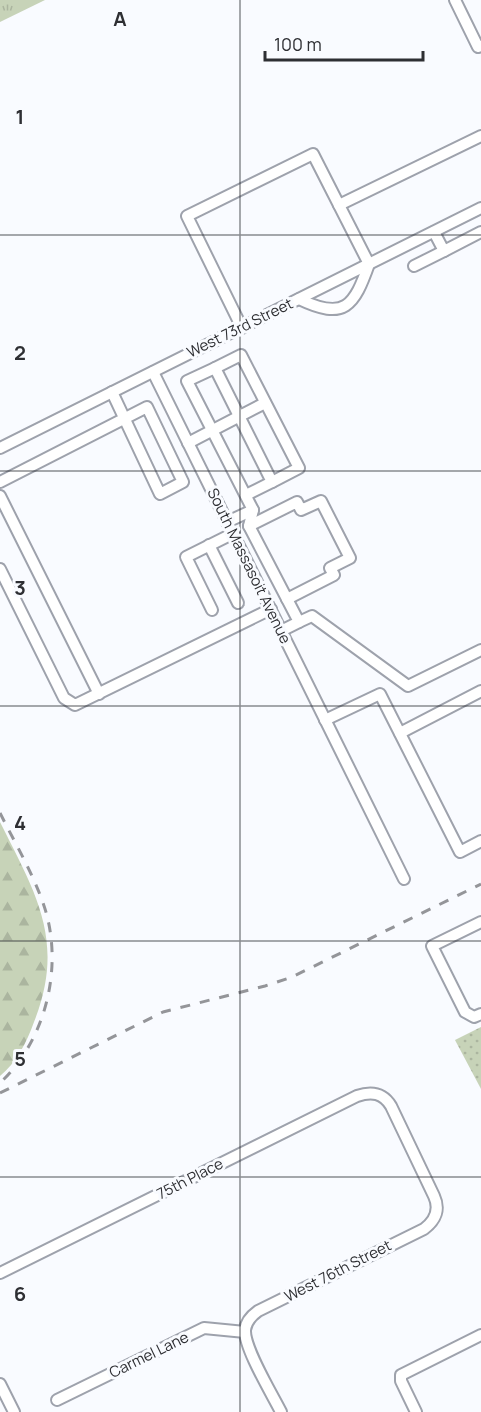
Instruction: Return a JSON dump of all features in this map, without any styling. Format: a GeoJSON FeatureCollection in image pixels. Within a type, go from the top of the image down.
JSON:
{"type":"FeatureCollection","features":[{"type":"Feature","properties":{"kind":"street"},"geometry":{"type":"LineString","coordinates":[[455,0],[478,47],[481,46]]}},
{"type":"Feature","properties":{"kind":"street"},"geometry":{"type":"LineString","coordinates":[[339,205],[481,136]]}},
{"type":"Feature","properties":{"kind":"street"},"geometry":{"type":"LineString","coordinates":[[242,328],[187,216],[313,154],[369,264],[356,296],[341,308],[332,310],[320,308],[299,299]]}},
{"type":"Feature","properties":{"kind":"street","name":"West 73rd Street"},"geometry":{"type":"LineString","coordinates":[[0,448],[481,208]]}},
{"type":"Feature","properties":{"kind":"street"},"geometry":{"type":"LineString","coordinates":[[434,232],[444,251]]}},
{"type":"Feature","properties":{"kind":"street"},"geometry":{"type":"LineString","coordinates":[[414,266],[481,232]]}},
{"type":"Feature","properties":{"kind":"street"},"geometry":{"type":"LineString","coordinates":[[246,495],[299,468],[241,355],[187,381],[253,510],[249,526],[299,622]]}},
{"type":"Feature","properties":{"kind":"street"},"geometry":{"type":"LineString","coordinates":[[215,368],[272,482]]}},
{"type":"Feature","properties":{"kind":"street","name":"South Massasoit Avenue"},"geometry":{"type":"LineString","coordinates":[[153,372],[404,879]]}},
{"type":"Feature","properties":{"kind":"street"},"geometry":{"type":"LineString","coordinates":[[112,392],[160,494],[202,472]]}},
{"type":"Feature","properties":{"kind":"street"},"geometry":{"type":"LineString","coordinates":[[188,442],[266,403]]}},
{"type":"Feature","properties":{"kind":"street"},"geometry":{"type":"LineString","coordinates":[[0,482],[147,407],[183,482]]}},
{"type":"Feature","properties":{"kind":"street"},"geometry":{"type":"LineString","coordinates":[[0,496],[4,516],[99,694]]}},
{"type":"Feature","properties":{"kind":"street"},"geometry":{"type":"LineString","coordinates":[[249,526],[297,502],[301,510],[321,501],[329,516],[350,558],[330,568],[334,574],[287,599]]}},
{"type":"Feature","properties":{"kind":"street"},"geometry":{"type":"LineString","coordinates":[[227,522],[253,510]]}},
{"type":"Feature","properties":{"kind":"street"},"geometry":{"type":"LineString","coordinates":[[212,610],[186,557],[234,533]]}},
{"type":"Feature","properties":{"kind":"street"},"geometry":{"type":"LineString","coordinates":[[209,545],[238,603]]}},
{"type":"Feature","properties":{"kind":"street"},"geometry":{"type":"LineString","coordinates":[[0,569],[64,698],[75,705],[270,609]]}},
{"type":"Feature","properties":{"kind":"street"},"geometry":{"type":"LineString","coordinates":[[281,631],[312,616],[408,686],[481,650]]}},
{"type":"Feature","properties":{"kind":"street"},"geometry":{"type":"LineString","coordinates":[[400,733],[481,691]]}},
{"type":"Feature","properties":{"kind":"street"},"geometry":{"type":"LineString","coordinates":[[326,720],[381,694],[460,852],[481,841]]}},
{"type":"Feature","properties":{"kind":"street"},"geometry":{"type":"LineString","coordinates":[[481,922],[432,946],[465,1012],[474,1017],[481,1014]]}},
{"type":"Feature","properties":{"kind":"street","name":"75th Place"},"geometry":{"type":"LineString","coordinates":[[0,1274],[357,1095],[372,1093],[381,1095],[391,1106],[437,1203],[436,1214]]}},
{"type":"Feature","properties":{"kind":"street","name":"West 76th Street"},"geometry":{"type":"LineString","coordinates":[[245,1332],[248,1320],[254,1314],[424,1229],[436,1214]]}},
{"type":"Feature","properties":{"kind":"street","name":"Carmel Lane"},"geometry":{"type":"LineString","coordinates":[[57,1400],[204,1328],[245,1332]]}},
{"type":"Feature","properties":{"kind":"street"},"geometry":{"type":"LineString","coordinates":[[245,1332],[246,1342],[280,1412]]}},
{"type":"Feature","properties":{"kind":"street"},"geometry":{"type":"LineString","coordinates":[[416,1412],[401,1381],[401,1375],[481,1335]]}},
{"type":"Feature","properties":{"kind":"street"},"geometry":{"type":"LineString","coordinates":[[0,1384],[14,1412]]}},
{"type":"Feature","properties":{"kind":"green space"},"geometry":{"type":"Polygon","coordinates":[[[0,0],[45,0],[0,22],[0,0]]]}},
{"type":"Feature","properties":{"kind":"green space"},"geometry":{"type":"Polygon","coordinates":[[[0,822],[35,896],[47,942],[47,967],[43,993],[28,1037],[16,1058],[0,1076],[0,822]]]}},
{"type":"Feature","properties":{"kind":"green space"},"geometry":{"type":"Polygon","coordinates":[[[481,1027],[481,1089],[455,1040],[481,1027]]]}},
{"type":"Feature","properties":{"kind":"railway"},"geometry":{"type":"LineString","coordinates":[[0,813],[42,900],[49,924],[52,948],[48,998],[40,1021],[17,1065],[0,1083]]}},
{"type":"Feature","properties":{"kind":"railway"},"geometry":{"type":"LineString","coordinates":[[0,1093],[163,1012],[292,977],[481,884]]}}]}
